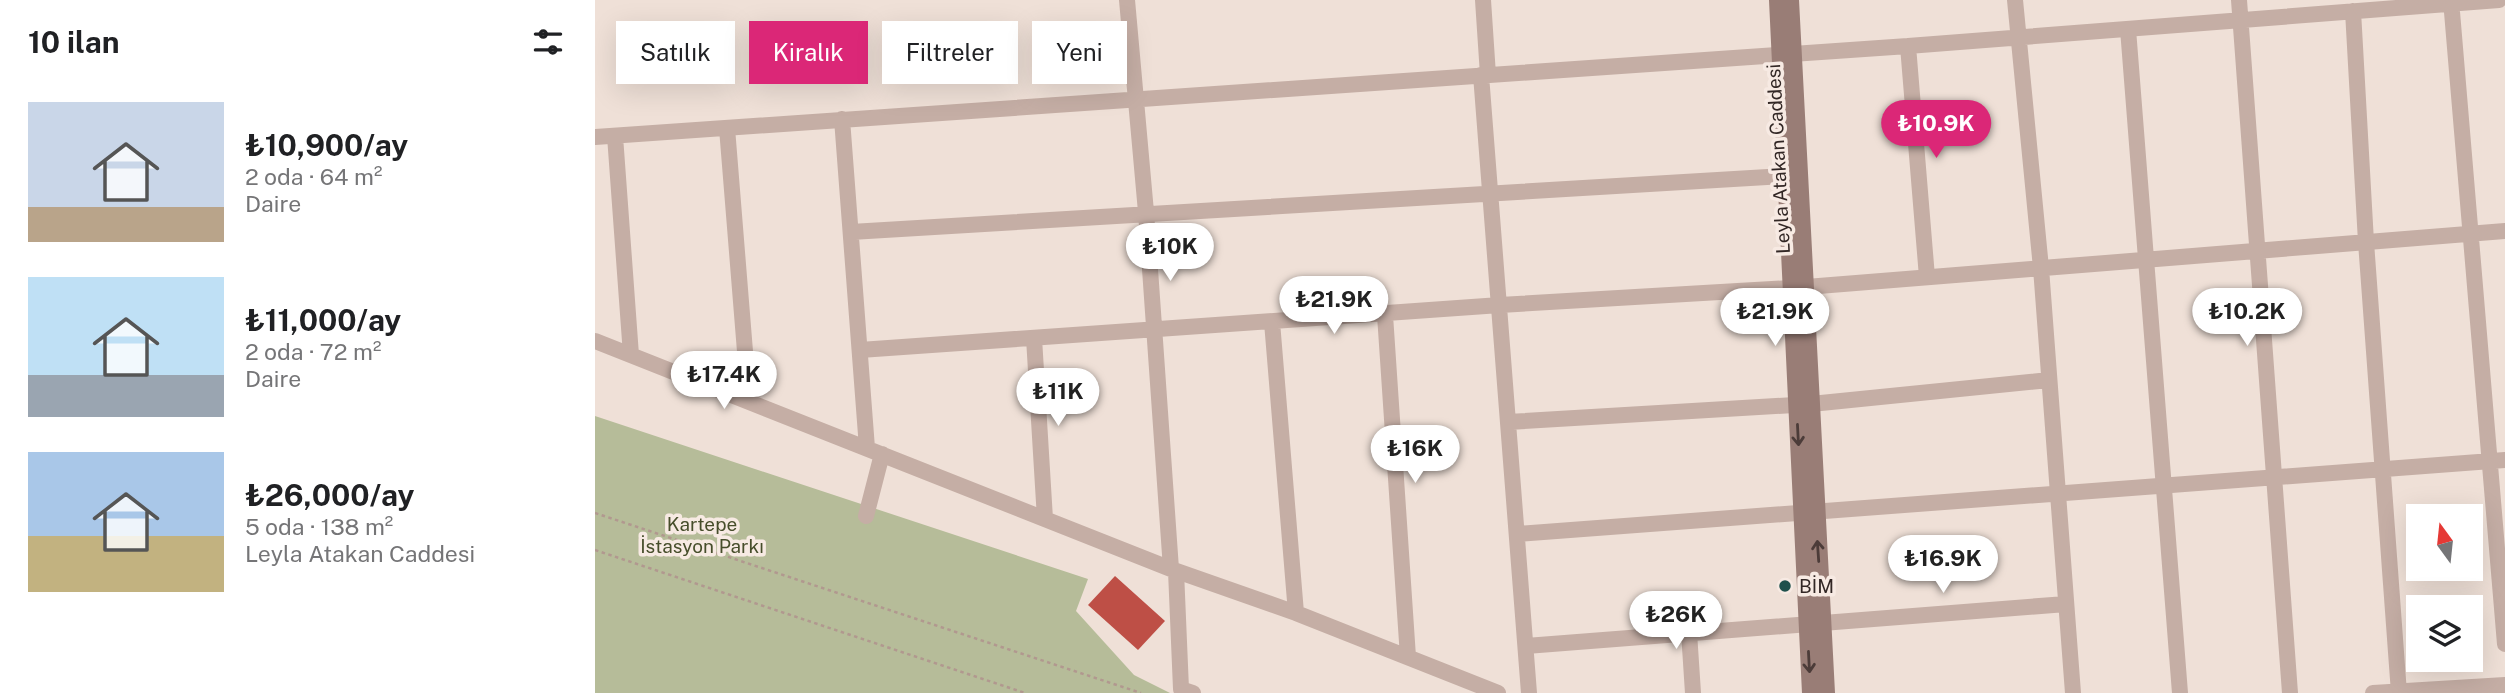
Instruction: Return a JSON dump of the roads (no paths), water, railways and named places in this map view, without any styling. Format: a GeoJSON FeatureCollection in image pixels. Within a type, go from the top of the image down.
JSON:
{"type":"FeatureCollection","features":[{"type":"Feature","properties":{"kind":"main road","name":"Leyla Atakan Caddesi"},"geometry":{"type":"LineString","coordinates":[[1777,0],[1787,53]]}},
{"type":"Feature","properties":{"kind":"main road","name":"Leyla Atakan Caddesi"},"geometry":{"type":"LineString","coordinates":[[1790,0],[1787,53],[1803,405],[1815,624],[1826,693]]}},
{"type":"Feature","properties":{"kind":"main road","name":"Leyla Atakan Caddesi"},"geometry":{"type":"LineString","coordinates":[[1811,693],[1815,624]]}},
{"type":"Feature","properties":{"kind":"street"},"geometry":{"type":"LineString","coordinates":[[1127,0],[1146,212],[1181,689],[1193,693]]}},
{"type":"Feature","properties":{"kind":"street"},"geometry":{"type":"LineString","coordinates":[[1483,0],[1484,75],[1491,192],[1529,693]]}},
{"type":"Feature","properties":{"kind":"street"},"geometry":{"type":"LineString","coordinates":[[2015,0],[2016,36],[2041,268],[2073,693]]}},
{"type":"Feature","properties":{"kind":"street"},"geometry":{"type":"LineString","coordinates":[[2239,0],[2290,693]]}},
{"type":"Feature","properties":{"kind":"street"},"geometry":{"type":"LineString","coordinates":[[595,137],[1909,46],[2498,0]]}},
{"type":"Feature","properties":{"kind":"street"},"geometry":{"type":"LineString","coordinates":[[2451,2],[2472,234],[2497,461],[2505,644]]}},
{"type":"Feature","properties":{"kind":"street"},"geometry":{"type":"LineString","coordinates":[[2353,12],[2365,242],[2399,692]]}},
{"type":"Feature","properties":{"kind":"street"},"geometry":{"type":"LineString","coordinates":[[2128,29],[2180,693]]}},
{"type":"Feature","properties":{"kind":"street"},"geometry":{"type":"LineString","coordinates":[[1909,46],[1927,277]]}},
{"type":"Feature","properties":{"kind":"street"},"geometry":{"type":"LineString","coordinates":[[842,119],[860,349],[875,451],[866,516]]}},
{"type":"Feature","properties":{"kind":"street"},"geometry":{"type":"LineString","coordinates":[[727,128],[749,401]]}},
{"type":"Feature","properties":{"kind":"street"},"geometry":{"type":"LineString","coordinates":[[615,136],[631,355]]}},
{"type":"Feature","properties":{"kind":"street"},"geometry":{"type":"LineString","coordinates":[[851,232],[1146,212],[1793,176]]}},
{"type":"Feature","properties":{"kind":"street"},"geometry":{"type":"LineString","coordinates":[[860,349],[1385,315],[1500,304],[1799,288],[2505,231]]}},
{"type":"Feature","properties":{"kind":"street"},"geometry":{"type":"LineString","coordinates":[[1385,315],[1408,657]]}},
{"type":"Feature","properties":{"kind":"street"},"geometry":{"type":"LineString","coordinates":[[1272,322],[1296,613]]}},
{"type":"Feature","properties":{"kind":"street"},"geometry":{"type":"LineString","coordinates":[[1034,338],[1045,519]]}},
{"type":"Feature","properties":{"kind":"street"},"geometry":{"type":"LineString","coordinates":[[595,341],[1174,570],[1296,613],[1498,693]]}},
{"type":"Feature","properties":{"kind":"street"},"geometry":{"type":"LineString","coordinates":[[1509,422],[1803,405],[2049,380]]}},
{"type":"Feature","properties":{"kind":"street"},"geometry":{"type":"LineString","coordinates":[[1517,534],[2057,491],[2497,461]]}},
{"type":"Feature","properties":{"kind":"street"},"geometry":{"type":"LineString","coordinates":[[1526,646],[2066,604]]}},
{"type":"Feature","properties":{"kind":"street"},"geometry":{"type":"LineString","coordinates":[[1689,632],[1693,693]]}},
{"type":"Feature","properties":{"kind":"street"},"geometry":{"type":"LineString","coordinates":[[2373,693],[2505,685]]}},
{"type":"Feature","properties":{"kind":"place","name":"BİM"},"geometry":{"type":"Point","coordinates":[1785,586]}},
{"type":"Feature","properties":{"kind":"park label","name":"Kartepe İstasyon Parkı"},"geometry":{"type":"Point","coordinates":[702,535]}}]}
